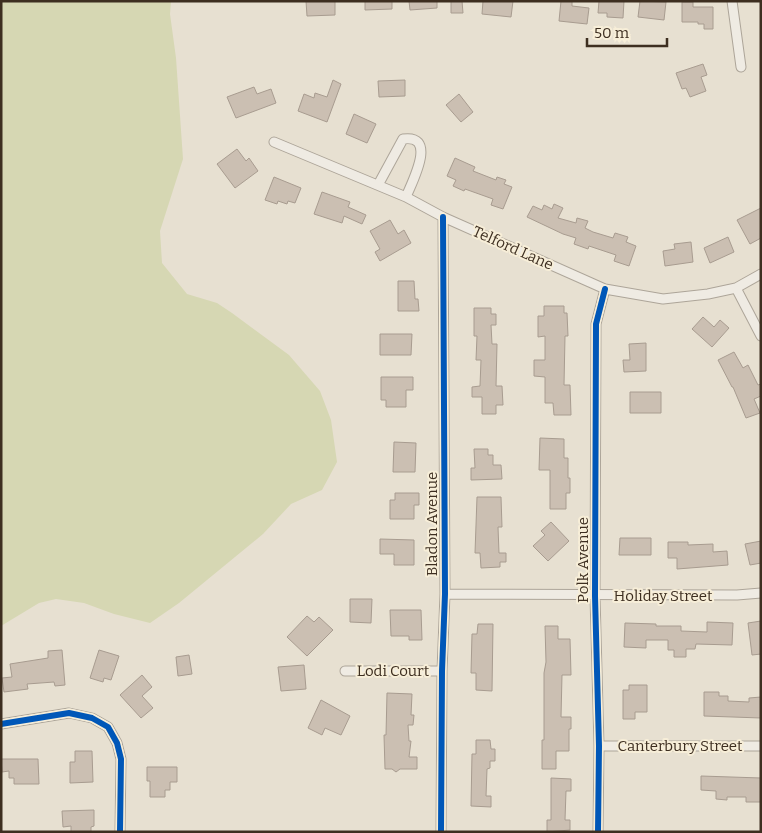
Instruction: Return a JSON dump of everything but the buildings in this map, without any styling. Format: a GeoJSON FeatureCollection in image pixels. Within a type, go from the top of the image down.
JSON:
{"type":"FeatureCollection","features":[{"type":"Feature","properties":{"kind":"street"},"geometry":{"type":"LineString","coordinates":[[732,1],[741,67]]}},
{"type":"Feature","properties":{"kind":"street"},"geometry":{"type":"LineString","coordinates":[[378,185],[403,139],[415,140],[419,142],[422,156],[406,197]]}},
{"type":"Feature","properties":{"kind":"street","name":"Telford Lane"},"geometry":{"type":"LineString","coordinates":[[274,142],[406,197],[443,217],[605,289],[663,298],[708,294],[736,288],[761,274]]}},
{"type":"Feature","properties":{"kind":"street","name":"Bladon Avenue"},"geometry":{"type":"LineString","coordinates":[[441,832],[442,671],[445,594],[443,217]]}},
{"type":"Feature","properties":{"kind":"street"},"geometry":{"type":"LineString","coordinates":[[736,288],[761,336]]}},
{"type":"Feature","properties":{"kind":"street","name":"Polk Avenue"},"geometry":{"type":"LineString","coordinates":[[598,832],[595,596],[596,324],[605,289]]}},
{"type":"Feature","properties":{"kind":"street","name":"Holiday Street"},"geometry":{"type":"LineString","coordinates":[[445,594],[736,596],[761,593]]}},
{"type":"Feature","properties":{"kind":"street","name":"Lodi Court"},"geometry":{"type":"LineString","coordinates":[[345,671],[442,671]]}},
{"type":"Feature","properties":{"kind":"street"},"geometry":{"type":"LineString","coordinates":[[1,724],[69,713],[92,718],[108,727],[117,742],[121,759],[120,832]]}},
{"type":"Feature","properties":{"kind":"street","name":"Canterbury Street"},"geometry":{"type":"LineString","coordinates":[[598,746],[761,746]]}},
{"type":"Feature","properties":{"kind":"green space"},"geometry":{"type":"Polygon","coordinates":[[[1,1],[171,1],[170,14],[176,58],[183,159],[160,231],[162,263],[187,294],[217,303],[289,355],[320,391],[331,420],[337,462],[322,490],[291,504],[263,534],[179,603],[150,623],[114,614],[84,603],[56,599],[39,603],[1,626],[1,1]]]}},
{"type":"Feature","properties":{"kind":"cycle path"},"geometry":{"type":"LineString","coordinates":[[441,832],[442,671],[445,594],[443,217]]}},
{"type":"Feature","properties":{"kind":"cycle path"},"geometry":{"type":"LineString","coordinates":[[598,832],[599,746],[595,596],[596,324],[605,289]]}},
{"type":"Feature","properties":{"kind":"cycle path"},"geometry":{"type":"LineString","coordinates":[[1,724],[69,713],[92,718],[108,727],[117,743],[121,759],[120,832]]}}]}
